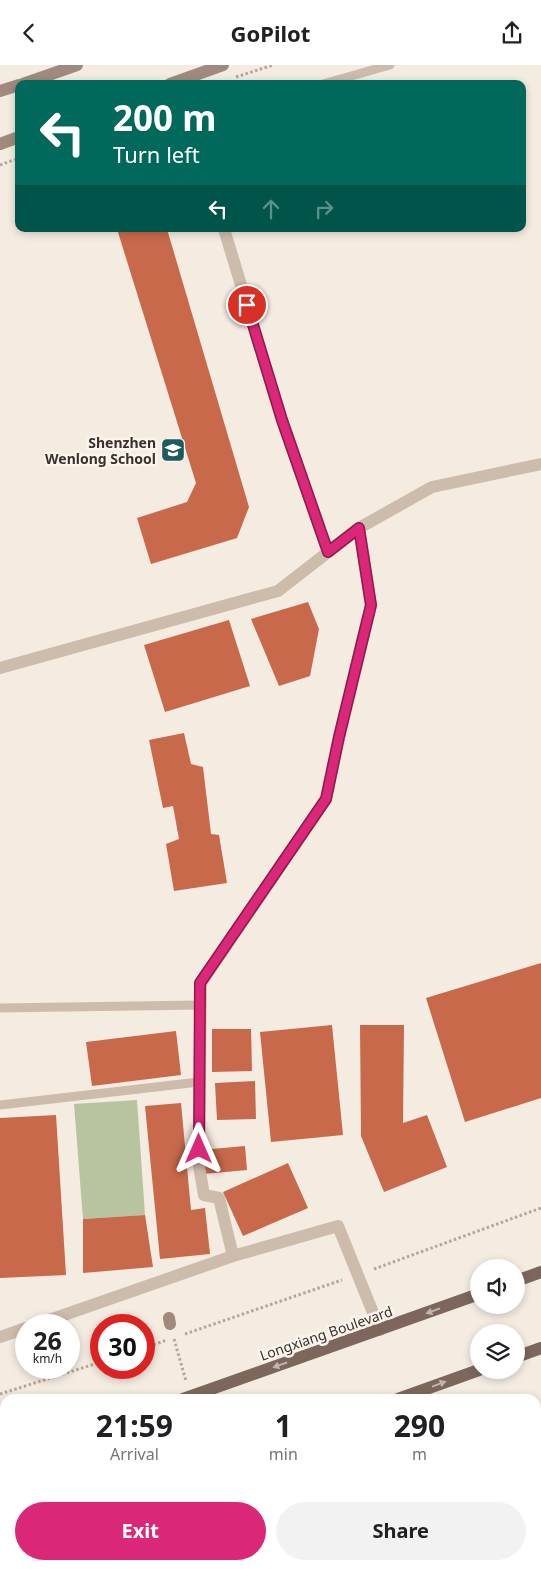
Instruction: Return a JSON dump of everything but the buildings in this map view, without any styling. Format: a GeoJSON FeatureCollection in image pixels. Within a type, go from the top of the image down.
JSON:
{"type":"FeatureCollection","features":[{"type":"Feature","properties":{"kind":"main road"},"geometry":{"type":"LineString","coordinates":[[525,1278],[541,1272]]}},
{"type":"Feature","properties":{"kind":"main road","name":"Longxiang Boulevard"},"geometry":{"type":"LineString","coordinates":[[186,1394],[470,1298]]}},
{"type":"Feature","properties":{"kind":"main road"},"geometry":{"type":"LineString","coordinates":[[525,1354],[541,1348]]}},
{"type":"Feature","properties":{"kind":"main road"},"geometry":{"type":"LineString","coordinates":[[412,1394],[470,1372]]}},
{"type":"Feature","properties":{"kind":"street"},"geometry":{"type":"LineString","coordinates":[[34,80],[77,65]]}},
{"type":"Feature","properties":{"kind":"street"},"geometry":{"type":"LineString","coordinates":[[185,80],[223,65]]}},
{"type":"Feature","properties":{"kind":"street"},"geometry":{"type":"LineString","coordinates":[[0,91],[15,86]]}},
{"type":"Feature","properties":{"kind":"street"},"geometry":{"type":"LineString","coordinates":[[0,144],[15,138]]}},
{"type":"Feature","properties":{"kind":"street"},"geometry":{"type":"LineString","coordinates":[[225,232],[282,420],[328,552]]}},
{"type":"Feature","properties":{"kind":"street"},"geometry":{"type":"LineString","coordinates":[[0,668],[278,591],[359,528],[432,487],[541,464]]}},
{"type":"Feature","properties":{"kind":"street"},"geometry":{"type":"LineString","coordinates":[[233,1257],[219,1198],[204,1195],[199,1166],[200,983],[326,799],[371,605],[359,528]]}},
{"type":"Feature","properties":{"kind":"street"},"geometry":{"type":"LineString","coordinates":[[67,1314],[233,1257],[338,1226],[380,1330]]}},
{"type":"Feature","properties":{"kind":"street"},"geometry":{"type":"LineString","coordinates":[[0,1337],[15,1332]]}},
{"type":"Feature","properties":{"kind":"lane"},"geometry":{"type":"LineString","coordinates":[[337,80],[390,65]]}},
{"type":"Feature","properties":{"kind":"lane"},"geometry":{"type":"LineString","coordinates":[[0,1008],[200,1005]]}},
{"type":"Feature","properties":{"kind":"lane"},"geometry":{"type":"LineString","coordinates":[[0,1105],[199,1082]]}},
{"type":"Feature","properties":{"kind":"path"},"geometry":{"type":"LineString","coordinates":[[230,79],[273,65]]}},
{"type":"Feature","properties":{"kind":"path"},"geometry":{"type":"LineString","coordinates":[[0,165],[15,159]]}},
{"type":"Feature","properties":{"kind":"path"},"geometry":{"type":"LineString","coordinates":[[170,1321],[186,1394]]}},
{"type":"Feature","properties":{"kind":"path"},"geometry":{"type":"LineString","coordinates":[[0,1394],[90,1365]]}},
{"type":"Feature","properties":{"kind":"green space"},"geometry":{"type":"Polygon","coordinates":[[[137,1100],[145,1215],[83,1219],[74,1104],[137,1100]]]}},
{"type":"Feature","properties":{"kind":"place","name":"Shenzhen Wenlong School"},"geometry":{"type":"Point","coordinates":[173,450]}},
{"type":"Feature","properties":{"kind":"route"},"geometry":{"type":"LineString","coordinates":[[199,1149],[200,983],[326,799],[371,605],[359,528],[328,552],[282,420],[247,305]]}}]}
